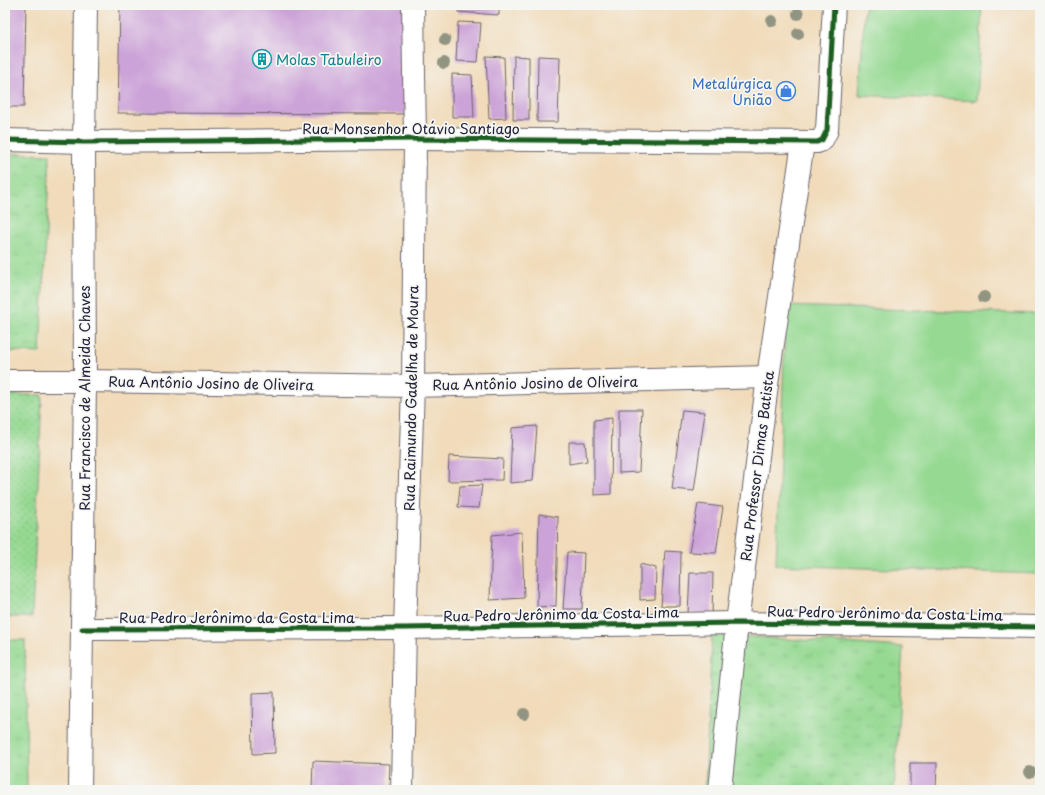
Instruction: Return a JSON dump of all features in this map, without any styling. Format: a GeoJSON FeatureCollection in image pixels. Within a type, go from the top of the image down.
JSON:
{"type":"FeatureCollection","features":[{"type":"Feature","properties":{"kind":"street","name":"Rua Francisco de Almeida Chaves"},"geometry":{"type":"LineString","coordinates":[[80,790],[85,381],[84,142],[86,5]]}},
{"type":"Feature","properties":{"kind":"street","name":"Rua Raimundo Gadelha de Moura"},"geometry":{"type":"LineString","coordinates":[[402,790],[405,628],[413,386],[415,139],[413,5]]}},
{"type":"Feature","properties":{"kind":"street","name":"Rua Professor Dimas Batista"},"geometry":{"type":"LineString","coordinates":[[720,790],[737,623],[768,377],[810,143],[822,140],[827,130],[834,5]]}},
{"type":"Feature","properties":{"kind":"street","name":"Rua Monsenhor Otávio Santiago"},"geometry":{"type":"LineString","coordinates":[[5,140],[84,142],[415,139],[810,143]]}},
{"type":"Feature","properties":{"kind":"street","name":"Rua Antônio Josino de Oliveira"},"geometry":{"type":"LineString","coordinates":[[5,381],[413,386],[768,377]]}},
{"type":"Feature","properties":{"kind":"street","name":"Rua Pedro Jerônimo da Costa Lima"},"geometry":{"type":"LineString","coordinates":[[82,629],[405,628],[737,623],[1040,627]]}},
{"type":"Feature","properties":{"kind":"green space"},"geometry":{"type":"Polygon","coordinates":[[[865,5],[982,5],[977,101],[859,95],[865,5]]]}},
{"type":"Feature","properties":{"kind":"green space"},"geometry":{"type":"Polygon","coordinates":[[[5,153],[50,155],[40,353],[5,351],[5,153]]]}},
{"type":"Feature","properties":{"kind":"green space"},"geometry":{"type":"Polygon","coordinates":[[[786,306],[1040,314],[1040,574],[776,565],[786,306]]]}},
{"type":"Feature","properties":{"kind":"green space"},"geometry":{"type":"Polygon","coordinates":[[[5,395],[42,395],[32,617],[5,617],[5,395]]]}},
{"type":"Feature","properties":{"kind":"green space"},"geometry":{"type":"Polygon","coordinates":[[[712,634],[903,647],[894,790],[705,790],[712,634]]]}},
{"type":"Feature","properties":{"kind":"green space"},"geometry":{"type":"Polygon","coordinates":[[[5,640],[25,640],[27,790],[5,790],[5,640]]]}},
{"type":"Feature","properties":{"kind":"building"},"geometry":{"type":"Polygon","coordinates":[[[5,5],[26,5],[24,107],[5,107],[5,5]]]}},
{"type":"Feature","properties":{"kind":"building","name":"Molas Tabuleiro"},"geometry":{"type":"Polygon","coordinates":[[[120,5],[406,5],[406,114],[118,113],[120,5]]]}},
{"type":"Feature","properties":{"kind":"building"},"geometry":{"type":"Polygon","coordinates":[[[458,5],[499,5],[499,15],[458,12],[458,5]]]}},
{"type":"Feature","properties":{"kind":"building"},"geometry":{"type":"Polygon","coordinates":[[[458,22],[481,23],[478,62],[456,61],[458,22]]]}},
{"type":"Feature","properties":{"kind":"building"},"geometry":{"type":"Polygon","coordinates":[[[486,56],[504,57],[506,118],[489,119],[486,56]]]}},
{"type":"Feature","properties":{"kind":"building"},"geometry":{"type":"Polygon","coordinates":[[[514,56],[529,57],[529,120],[513,120],[514,56]]]}},
{"type":"Feature","properties":{"kind":"building"},"geometry":{"type":"Polygon","coordinates":[[[538,56],[560,57],[558,122],[537,122],[538,56]]]}},
{"type":"Feature","properties":{"kind":"building"},"geometry":{"type":"Polygon","coordinates":[[[452,74],[472,75],[474,117],[452,117],[452,74]]]}},
{"type":"Feature","properties":{"kind":"building"},"geometry":{"type":"Polygon","coordinates":[[[619,409],[642,409],[639,472],[619,473],[619,409]]]}},
{"type":"Feature","properties":{"kind":"building"},"geometry":{"type":"Polygon","coordinates":[[[682,410],[705,412],[694,491],[672,489],[682,410]]]}},
{"type":"Feature","properties":{"kind":"building"},"geometry":{"type":"Polygon","coordinates":[[[612,418],[611,494],[594,495],[594,420],[612,418]]]}},
{"type":"Feature","properties":{"kind":"building"},"geometry":{"type":"Polygon","coordinates":[[[537,426],[533,481],[510,483],[512,428],[537,426]]]}},
{"type":"Feature","properties":{"kind":"building"},"geometry":{"type":"Polygon","coordinates":[[[569,442],[585,442],[587,461],[569,464],[569,442]]]}},
{"type":"Feature","properties":{"kind":"building"},"geometry":{"type":"Polygon","coordinates":[[[449,456],[503,459],[502,480],[448,481],[449,456]]]}},
{"type":"Feature","properties":{"kind":"building"},"geometry":{"type":"Polygon","coordinates":[[[482,485],[479,508],[458,507],[460,486],[482,485]]]}},
{"type":"Feature","properties":{"kind":"building"},"geometry":{"type":"Polygon","coordinates":[[[698,504],[723,507],[716,553],[689,552],[698,504]]]}},
{"type":"Feature","properties":{"kind":"building"},"geometry":{"type":"Polygon","coordinates":[[[539,514],[558,517],[556,606],[537,607],[539,514]]]}},
{"type":"Feature","properties":{"kind":"building"},"geometry":{"type":"Polygon","coordinates":[[[522,532],[524,598],[490,600],[492,535],[522,532]]]}},
{"type":"Feature","properties":{"kind":"building"},"geometry":{"type":"Polygon","coordinates":[[[665,551],[681,552],[680,606],[661,606],[665,551]]]}},
{"type":"Feature","properties":{"kind":"building"},"geometry":{"type":"Polygon","coordinates":[[[567,552],[584,553],[582,609],[563,609],[567,552]]]}},
{"type":"Feature","properties":{"kind":"building"},"geometry":{"type":"Polygon","coordinates":[[[640,564],[656,568],[655,599],[640,600],[640,564]]]}},
{"type":"Feature","properties":{"kind":"building"},"geometry":{"type":"Polygon","coordinates":[[[690,573],[713,573],[712,615],[688,613],[690,573]]]}},
{"type":"Feature","properties":{"kind":"building"},"geometry":{"type":"Polygon","coordinates":[[[274,692],[275,753],[253,754],[252,693],[274,692]]]}},
{"type":"Feature","properties":{"kind":"building"},"geometry":{"type":"Polygon","coordinates":[[[313,761],[389,764],[388,790],[312,789],[313,761]]]}},
{"type":"Feature","properties":{"kind":"building"},"geometry":{"type":"Polygon","coordinates":[[[910,763],[937,763],[936,790],[910,790],[910,763]]]}},
{"type":"Feature","properties":{"kind":"cycle path"},"geometry":{"type":"LineString","coordinates":[[5,140],[84,142],[415,139],[817,142],[822,140],[827,130],[834,5]]}},
{"type":"Feature","properties":{"kind":"cycle path"},"geometry":{"type":"LineString","coordinates":[[82,629],[405,628],[737,623],[1040,627]]}},
{"type":"Feature","properties":{"kind":"place","name":"Molas Tabuleiro"},"geometry":{"type":"Point","coordinates":[262,59]}},
{"type":"Feature","properties":{"kind":"place","name":"Metalúrgica União"},"geometry":{"type":"Point","coordinates":[786,91]}}]}
